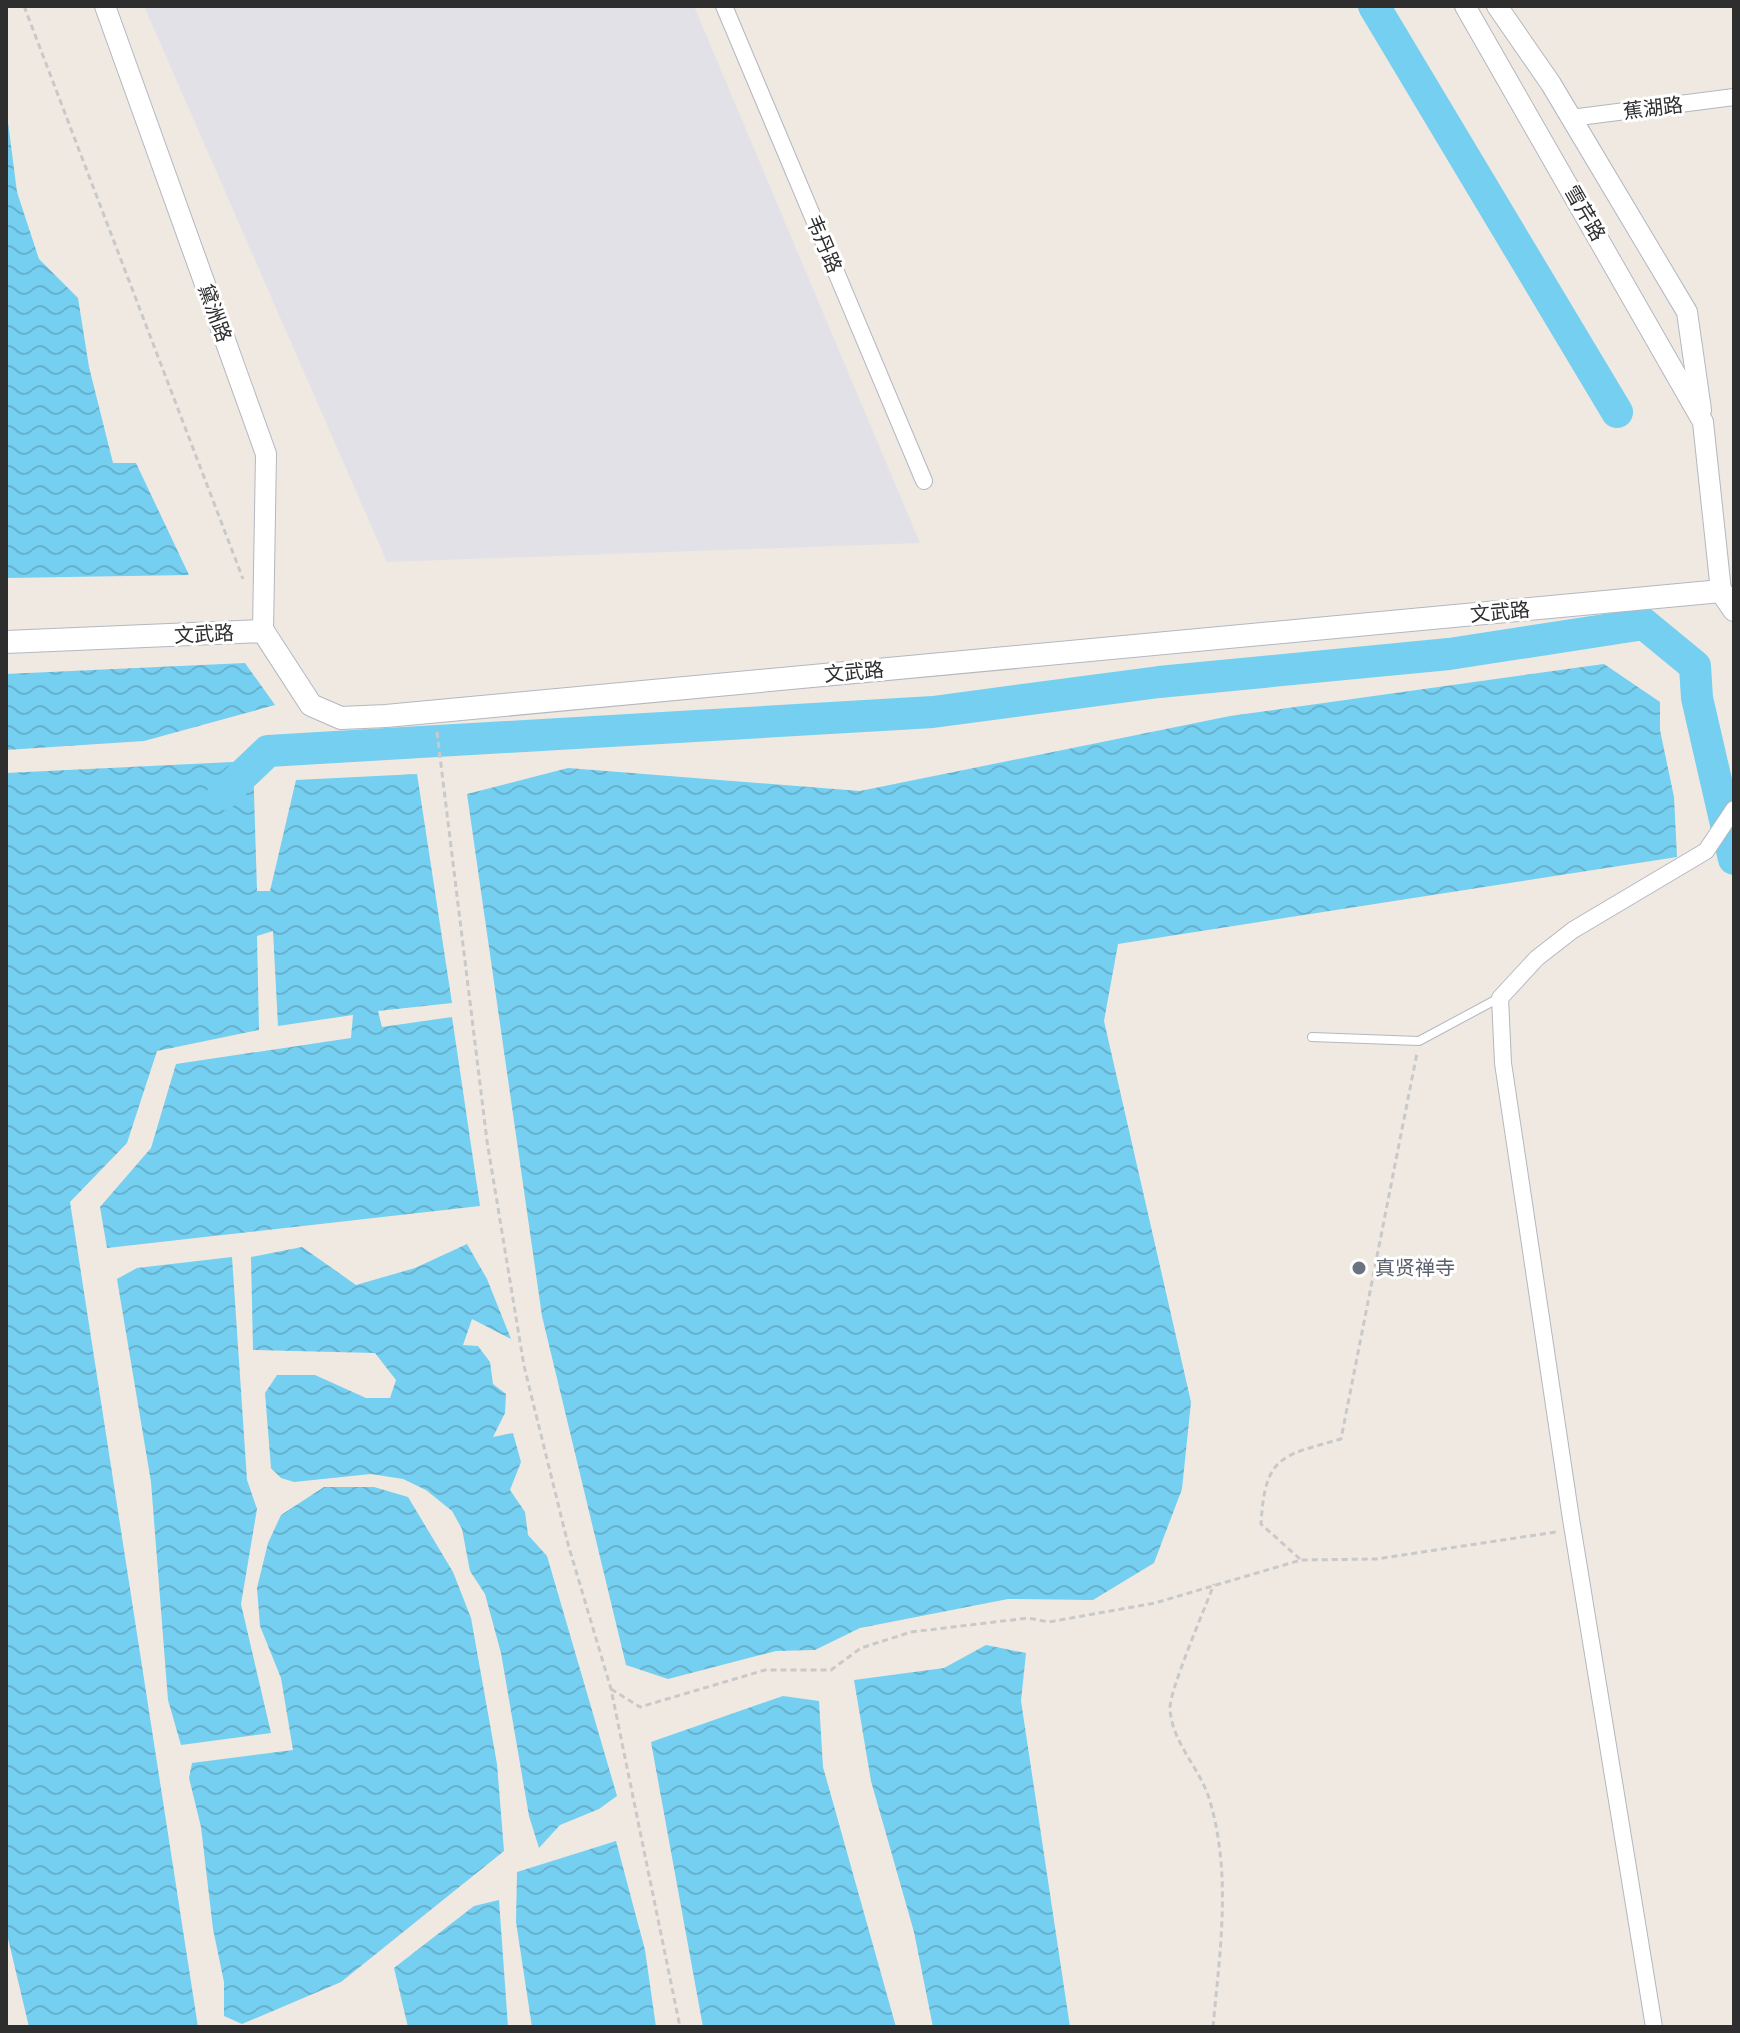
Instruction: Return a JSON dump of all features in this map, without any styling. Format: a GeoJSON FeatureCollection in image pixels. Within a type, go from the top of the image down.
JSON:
{"type":"FeatureCollection","features":[{"type":"Feature","properties":{"kind":"main road","name":"文武路"},"geometry":{"type":"LineString","coordinates":[[6,642],[263,631],[311,705],[341,718],[1721,591]]}},
{"type":"Feature","properties":{"kind":"main road"},"geometry":{"type":"LineString","coordinates":[[1721,591],[1734,610]]}},
{"type":"Feature","properties":{"kind":"street","name":"黛洲路"},"geometry":{"type":"LineString","coordinates":[[105,6],[266,454],[263,631]]}},
{"type":"Feature","properties":{"kind":"street","name":"韦丹路"},"geometry":{"type":"LineString","coordinates":[[724,6],[924,481]]}},
{"type":"Feature","properties":{"kind":"street","name":"雪芹路"},"geometry":{"type":"LineString","coordinates":[[1465,6],[1703,422]]}},
{"type":"Feature","properties":{"kind":"street","name":"雪芹路"},"geometry":{"type":"LineString","coordinates":[[1497,6],[1571,118],[1687,312],[1703,422],[1721,591]]}},
{"type":"Feature","properties":{"kind":"street","name":"蕉湖路"},"geometry":{"type":"LineString","coordinates":[[1571,118],[1734,97]]}},
{"type":"Feature","properties":{"kind":"street"},"geometry":{"type":"LineString","coordinates":[[1654,2027],[1573,1531],[1503,1063],[1500,998],[1537,958],[1573,930],[1706,851],[1734,809]]}},
{"type":"Feature","properties":{"kind":"lane"},"geometry":{"type":"LineString","coordinates":[[1312,1037],[1419,1041],[1500,998]]}},
{"type":"Feature","properties":{"kind":"path"},"geometry":{"type":"LineString","coordinates":[[24,6],[246,586]]}},
{"type":"Feature","properties":{"kind":"path"},"geometry":{"type":"LineString","coordinates":[[436,727],[487,1141],[524,1366],[568,1544],[611,1689],[680,2027]]}},
{"type":"Feature","properties":{"kind":"path"},"geometry":{"type":"LineString","coordinates":[[1301,1560],[1261,1524],[1268,1474],[1289,1453],[1341,1439],[1419,1041]]}},
{"type":"Feature","properties":{"kind":"path"},"geometry":{"type":"LineString","coordinates":[[611,1689],[640,1707],[765,1670],[831,1670],[861,1648],[911,1632],[982,1621],[1028,1618],[1049,1622],[1155,1603],[1301,1560],[1376,1559],[1573,1531]]}},
{"type":"Feature","properties":{"kind":"path"},"geometry":{"type":"LineString","coordinates":[[1213,2027],[1222,1927],[1222,1852],[1208,1795],[1180,1746],[1169,1707],[1214,1584]]}},
{"type":"Feature","properties":{"kind":"shaded area"},"geometry":{"type":"Polygon","coordinates":[[[144,6],[694,6],[920,543],[387,562],[144,6]]]}},
{"type":"Feature","properties":{"kind":"water"},"geometry":{"type":"Polygon","coordinates":[[[6,107],[17,192],[39,259],[78,298],[89,367],[113,463],[136,463],[189,575],[6,578],[6,107]]]}},
{"type":"Feature","properties":{"kind":"water"},"geometry":{"type":"Polygon","coordinates":[[[245,663],[275,705],[144,741],[6,750],[6,674],[245,663]]]}},
{"type":"Feature","properties":{"kind":"water"},"geometry":{"type":"Polygon","coordinates":[[[1604,664],[1660,702],[1660,730],[1674,797],[1677,857],[1118,944],[1104,1021],[1191,1402],[1182,1489],[1154,1563],[1093,1600],[1008,1599],[860,1628],[815,1650],[776,1651],[668,1679],[626,1665],[542,1316],[467,794],[568,768],[860,791],[1230,716],[1604,664]]]}},
{"type":"Feature","properties":{"kind":"water"},"geometry":{"type":"Polygon","coordinates":[[[253,761],[257,891],[270,891],[296,780],[417,774],[452,1003],[378,1011],[382,1027],[452,1017],[480,1206],[107,1248],[100,1207],[151,1148],[176,1064],[351,1038],[353,1015],[278,1026],[273,931],[257,936],[259,1030],[157,1051],[127,1143],[70,1202],[198,2027],[29,2027],[6,1930],[6,773],[253,761]]]}},
{"type":"Feature","properties":{"kind":"water"},"geometry":{"type":"Polygon","coordinates":[[[467,1244],[487,1279],[511,1339],[472,1319],[463,1345],[478,1346],[490,1362],[493,1384],[506,1394],[505,1413],[493,1437],[513,1433],[521,1462],[510,1490],[525,1512],[528,1535],[547,1556],[617,1796],[599,1809],[560,1825],[539,1848],[529,1816],[501,1653],[485,1594],[470,1571],[462,1529],[452,1511],[426,1490],[403,1479],[371,1474],[294,1482],[281,1478],[271,1468],[265,1393],[277,1375],[315,1375],[366,1398],[390,1398],[396,1380],[375,1353],[253,1350],[251,1257],[302,1247],[356,1285],[415,1268],[467,1244]]]}},
{"type":"Feature","properties":{"kind":"water"},"geometry":{"type":"Polygon","coordinates":[[[232,1257],[247,1480],[257,1509],[241,1604],[271,1733],[181,1745],[168,1700],[151,1482],[117,1279],[137,1268],[232,1257]]]}},
{"type":"Feature","properties":{"kind":"water"},"geometry":{"type":"Polygon","coordinates":[[[324,1487],[374,1487],[408,1497],[453,1572],[471,1618],[497,1764],[504,1851],[341,1982],[242,2024],[224,2016],[224,1982],[213,1929],[201,1827],[189,1778],[192,1763],[293,1750],[281,1678],[260,1626],[257,1588],[268,1543],[281,1515],[324,1487]]]}},
{"type":"Feature","properties":{"kind":"water"},"geometry":{"type":"Polygon","coordinates":[[[986,1645],[1026,1653],[1021,1701],[1070,2027],[933,2027],[914,1932],[871,1781],[854,1680],[944,1668],[986,1645]]]}},
{"type":"Feature","properties":{"kind":"water"},"geometry":{"type":"Polygon","coordinates":[[[783,1696],[819,1701],[823,1767],[896,2027],[703,2027],[651,1742],[783,1696]]]}},
{"type":"Feature","properties":{"kind":"water"},"geometry":{"type":"Polygon","coordinates":[[[616,1841],[645,1950],[656,2027],[532,2027],[516,1922],[517,1872],[616,1841]]]}},
{"type":"Feature","properties":{"kind":"water"},"geometry":{"type":"Polygon","coordinates":[[[499,1900],[508,2027],[408,2027],[394,1968],[474,1906],[499,1900]]]}},
{"type":"Feature","properties":{"kind":"waterway"},"geometry":{"type":"LineString","coordinates":[[1374,6],[1617,412]]}},
{"type":"Feature","properties":{"kind":"waterway"},"geometry":{"type":"LineString","coordinates":[[223,794],[268,751],[933,712],[1159,682],[1449,654],[1644,624],[1695,666],[1697,698],[1734,859]]}},
{"type":"Feature","properties":{"kind":"place","name":"真贤禅寺"},"geometry":{"type":"Point","coordinates":[1359,1268]}}]}
